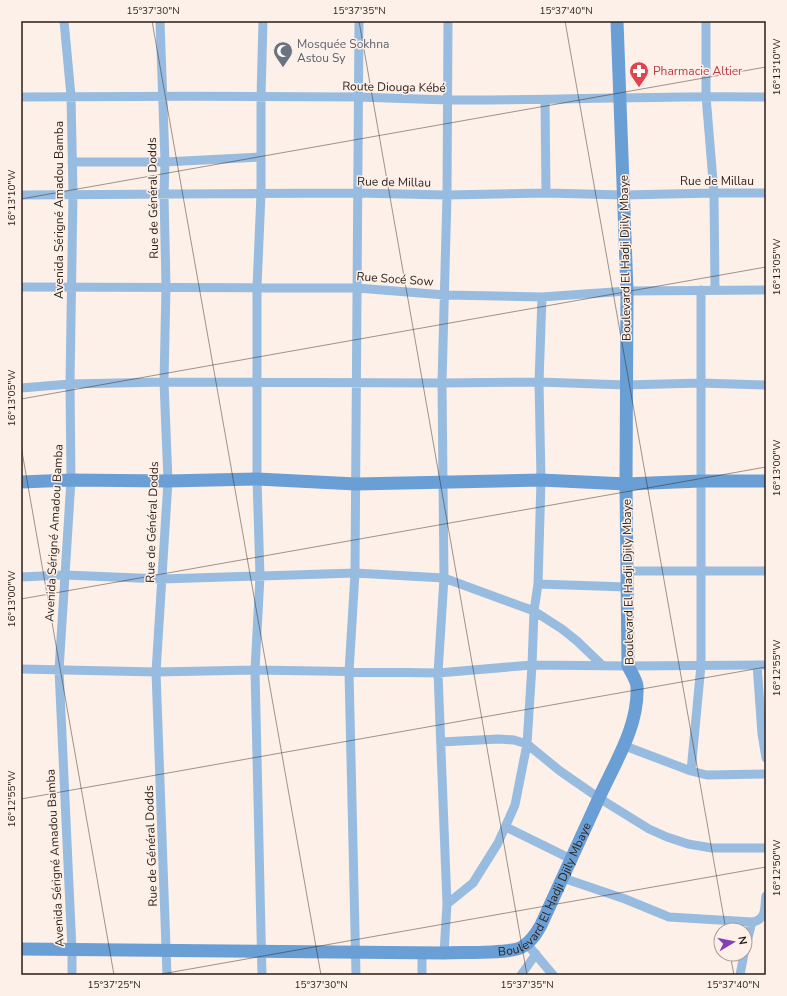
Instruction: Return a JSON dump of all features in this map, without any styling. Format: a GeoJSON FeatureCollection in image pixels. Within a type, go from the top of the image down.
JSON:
{"type":"FeatureCollection","features":[{"type":"Feature","properties":{"kind":"main road","name":"Boulevard El Hadji Djily Mbaye"},"geometry":{"type":"LineString","coordinates":[[21,949],[444,953],[510,950],[527,944],[534,936],[541,925],[599,798],[625,746],[633,714],[637,684],[628,666],[626,484],[627,291],[617,21]]}},
{"type":"Feature","properties":{"kind":"main road"},"geometry":{"type":"LineString","coordinates":[[21,482],[71,480],[168,481],[257,479],[356,484],[540,480],[626,484],[701,481],[766,481]]}},
{"type":"Feature","properties":{"kind":"street","name":"Avenida Sérigné Amadou Bamba"},"geometry":{"type":"LineString","coordinates":[[64,21],[71,96],[73,193],[70,384],[71,480],[59,670],[72,975]]}},
{"type":"Feature","properties":{"kind":"street","name":"Rue de Général Dodds"},"geometry":{"type":"LineString","coordinates":[[160,21],[165,162],[164,194],[166,287],[164,382],[168,481],[156,672],[167,975]]}},
{"type":"Feature","properties":{"kind":"street"},"geometry":{"type":"LineString","coordinates":[[262,975],[254,670],[260,576],[257,479],[257,287],[262,194],[261,97],[263,21]]}},
{"type":"Feature","properties":{"kind":"street"},"geometry":{"type":"LineString","coordinates":[[356,975],[350,672],[355,573],[359,21]]}},
{"type":"Feature","properties":{"kind":"street"},"geometry":{"type":"LineString","coordinates":[[444,953],[447,904],[438,673],[444,578],[442,384],[447,195],[448,21]]}},
{"type":"Feature","properties":{"kind":"street"},"geometry":{"type":"LineString","coordinates":[[706,21],[706,96],[714,192],[715,290]]}},
{"type":"Feature","properties":{"kind":"street","name":"Route Diouga Kébé"},"geometry":{"type":"LineString","coordinates":[[21,96],[359,97],[448,100],[545,100],[706,96],[766,97]]}},
{"type":"Feature","properties":{"kind":"street"},"geometry":{"type":"LineString","coordinates":[[545,100],[546,193]]}},
{"type":"Feature","properties":{"kind":"street"},"geometry":{"type":"LineString","coordinates":[[72,162],[165,162],[261,157]]}},
{"type":"Feature","properties":{"kind":"street","name":"Rue de Millau"},"geometry":{"type":"LineString","coordinates":[[21,194],[357,193],[447,195],[546,193],[624,195],[714,192],[766,193]]}},
{"type":"Feature","properties":{"kind":"street","name":"Rue Socé Sow"},"geometry":{"type":"LineString","coordinates":[[21,287],[357,288],[444,295],[542,297],[627,291],[766,290]]}},
{"type":"Feature","properties":{"kind":"street"},"geometry":{"type":"LineString","coordinates":[[691,771],[701,665],[701,290]]}},
{"type":"Feature","properties":{"kind":"street"},"geometry":{"type":"LineString","coordinates":[[447,904],[473,883],[498,843],[506,827],[515,805],[527,744],[534,611],[538,584],[540,480],[539,382],[542,297]]}},
{"type":"Feature","properties":{"kind":"street"},"geometry":{"type":"LineString","coordinates":[[21,388],[70,384],[164,382],[442,384],[539,382],[626,385],[701,383],[766,385]]}},
{"type":"Feature","properties":{"kind":"street"},"geometry":{"type":"LineString","coordinates":[[627,571],[766,571]]}},
{"type":"Feature","properties":{"kind":"street"},"geometry":{"type":"LineString","coordinates":[[21,577],[65,575],[162,579],[355,573],[444,578],[534,611],[562,629],[602,665]]}},
{"type":"Feature","properties":{"kind":"street"},"geometry":{"type":"LineString","coordinates":[[538,584],[627,586]]}},
{"type":"Feature","properties":{"kind":"street"},"geometry":{"type":"LineString","coordinates":[[21,669],[156,672],[254,670],[438,673],[532,665],[761,665],[766,758]]}},
{"type":"Feature","properties":{"kind":"street"},"geometry":{"type":"LineString","coordinates":[[441,742],[498,739],[514,740],[527,744],[560,771],[599,798],[649,829],[688,844],[712,848],[766,848]]}},
{"type":"Feature","properties":{"kind":"street"},"geometry":{"type":"LineString","coordinates":[[625,746],[691,771],[710,775],[766,774]]}},
{"type":"Feature","properties":{"kind":"street"},"geometry":{"type":"LineString","coordinates":[[506,827],[571,859]]}},
{"type":"Feature","properties":{"kind":"street"},"geometry":{"type":"LineString","coordinates":[[562,878],[625,898],[669,917],[752,922],[759,921],[763,917],[766,896]]}},
{"type":"Feature","properties":{"kind":"street"},"geometry":{"type":"LineString","coordinates":[[527,944],[553,975]]}},
{"type":"Feature","properties":{"kind":"street"},"geometry":{"type":"LineString","coordinates":[[422,953],[422,975]]}},
{"type":"Feature","properties":{"kind":"street"},"geometry":{"type":"LineString","coordinates":[[521,975],[536,954]]}},
{"type":"Feature","properties":{"kind":"street"},"geometry":{"type":"LineString","coordinates":[[740,975],[742,962]]}},
{"type":"Feature","properties":{"kind":"place","name":"Mosquée Sokhna Astou Sy"},"geometry":{"type":"Point","coordinates":[283,68]}},
{"type":"Feature","properties":{"kind":"place","name":"Pharmacie Altier"},"geometry":{"type":"Point","coordinates":[639,88]}}]}
